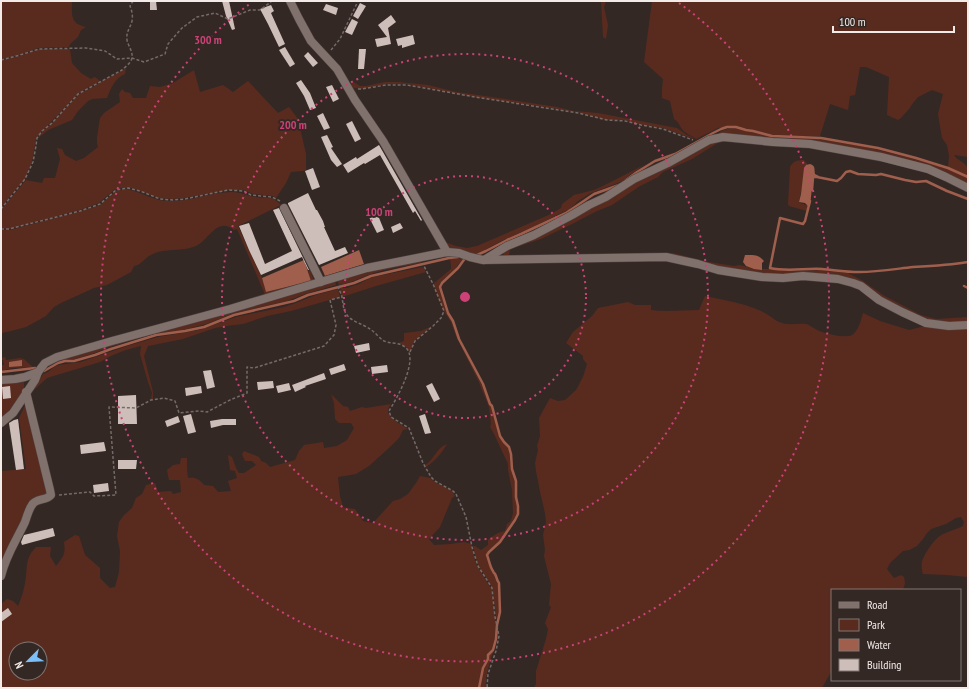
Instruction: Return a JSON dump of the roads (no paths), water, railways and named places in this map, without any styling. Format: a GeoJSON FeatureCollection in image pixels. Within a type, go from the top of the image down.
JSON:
{"type":"FeatureCollection","features":[{"type":"Feature","properties":{"kind":"street"},"geometry":{"type":"LineString","coordinates":[[290,1],[299,20],[312,41],[337,69],[355,100],[383,141],[447,252]]}},
{"type":"Feature","properties":{"kind":"street"},"geometry":{"type":"LineString","coordinates":[[483,260],[507,246],[534,235],[606,197],[634,180],[709,140],[723,136],[774,142],[810,144],[881,157],[928,169],[968,188]]}},
{"type":"Feature","properties":{"kind":"street"},"geometry":{"type":"LineString","coordinates":[[284,208],[321,282]]}},
{"type":"Feature","properties":{"kind":"street"},"geometry":{"type":"LineString","coordinates":[[1,423],[13,413],[35,380],[38,372],[45,364],[57,357],[230,309],[367,268],[447,252],[459,253],[483,260],[666,257],[718,270],[756,276],[783,278],[803,276],[838,279],[861,286],[879,300],[926,323],[949,326],[968,325]]}},
{"type":"Feature","properties":{"kind":"street"},"geometry":{"type":"LineString","coordinates":[[1,380],[25,377],[38,372]]}},
{"type":"Feature","properties":{"kind":"street"},"geometry":{"type":"LineString","coordinates":[[1,576],[4,564],[32,504],[37,501],[48,499],[51,495],[26,392]]}},
{"type":"Feature","properties":{"kind":"water"},"geometry":{"type":"Polygon","coordinates":[[[810,164],[814,167],[815,174],[819,176],[813,178],[810,206],[808,206],[805,203],[799,202],[804,168],[806,165],[810,164]]]}},
{"type":"Feature","properties":{"kind":"water"},"geometry":{"type":"Polygon","coordinates":[[[359,250],[364,264],[325,276],[321,267],[359,250]]]}},
{"type":"Feature","properties":{"kind":"water"},"geometry":{"type":"Polygon","coordinates":[[[745,255],[756,255],[760,257],[764,261],[762,263],[762,270],[746,266],[743,262],[745,255]]]}},
{"type":"Feature","properties":{"kind":"water"},"geometry":{"type":"Polygon","coordinates":[[[304,260],[311,281],[266,292],[262,278],[304,260]]]}},
{"type":"Feature","properties":{"kind":"water"},"geometry":{"type":"Polygon","coordinates":[[[22,360],[22,366],[9,367],[9,362],[22,360]]]}},
{"type":"Feature","properties":{"kind":"waterway"},"geometry":{"type":"LineString","coordinates":[[626,180],[655,161],[675,154],[727,127],[736,127],[772,136],[821,138],[878,148],[948,168],[968,177]]}},
{"type":"Feature","properties":{"kind":"waterway"},"geometry":{"type":"LineString","coordinates":[[812,190],[813,177],[837,181],[846,172],[850,171],[858,174],[881,174],[916,182],[926,181],[968,199]]}},
{"type":"Feature","properties":{"kind":"waterway"},"geometry":{"type":"LineString","coordinates":[[475,256],[566,213],[594,194],[619,185]]}},
{"type":"Feature","properties":{"kind":"waterway"},"geometry":{"type":"LineString","coordinates":[[810,201],[803,224],[780,218],[770,268],[783,270],[822,269],[866,272],[968,262]]}},
{"type":"Feature","properties":{"kind":"waterway"},"geometry":{"type":"LineString","coordinates":[[1,372],[35,368],[44,371],[58,363],[74,361],[156,335],[204,327],[234,315],[294,301],[308,295],[354,283],[371,276],[458,257]]}},
{"type":"Feature","properties":{"kind":"waterway"},"geometry":{"type":"LineString","coordinates":[[466,257],[440,287],[448,313],[453,321],[459,339],[483,384],[492,406],[500,436],[509,447],[512,469],[516,481],[516,497],[518,506],[518,514],[515,520],[500,542],[487,555],[491,568],[499,583],[500,612],[493,650],[488,655],[488,659],[483,668],[479,688]]}},
{"type":"Feature","properties":{"kind":"waterway"},"geometry":{"type":"LineString","coordinates":[[964,286],[968,288]]}}]}
